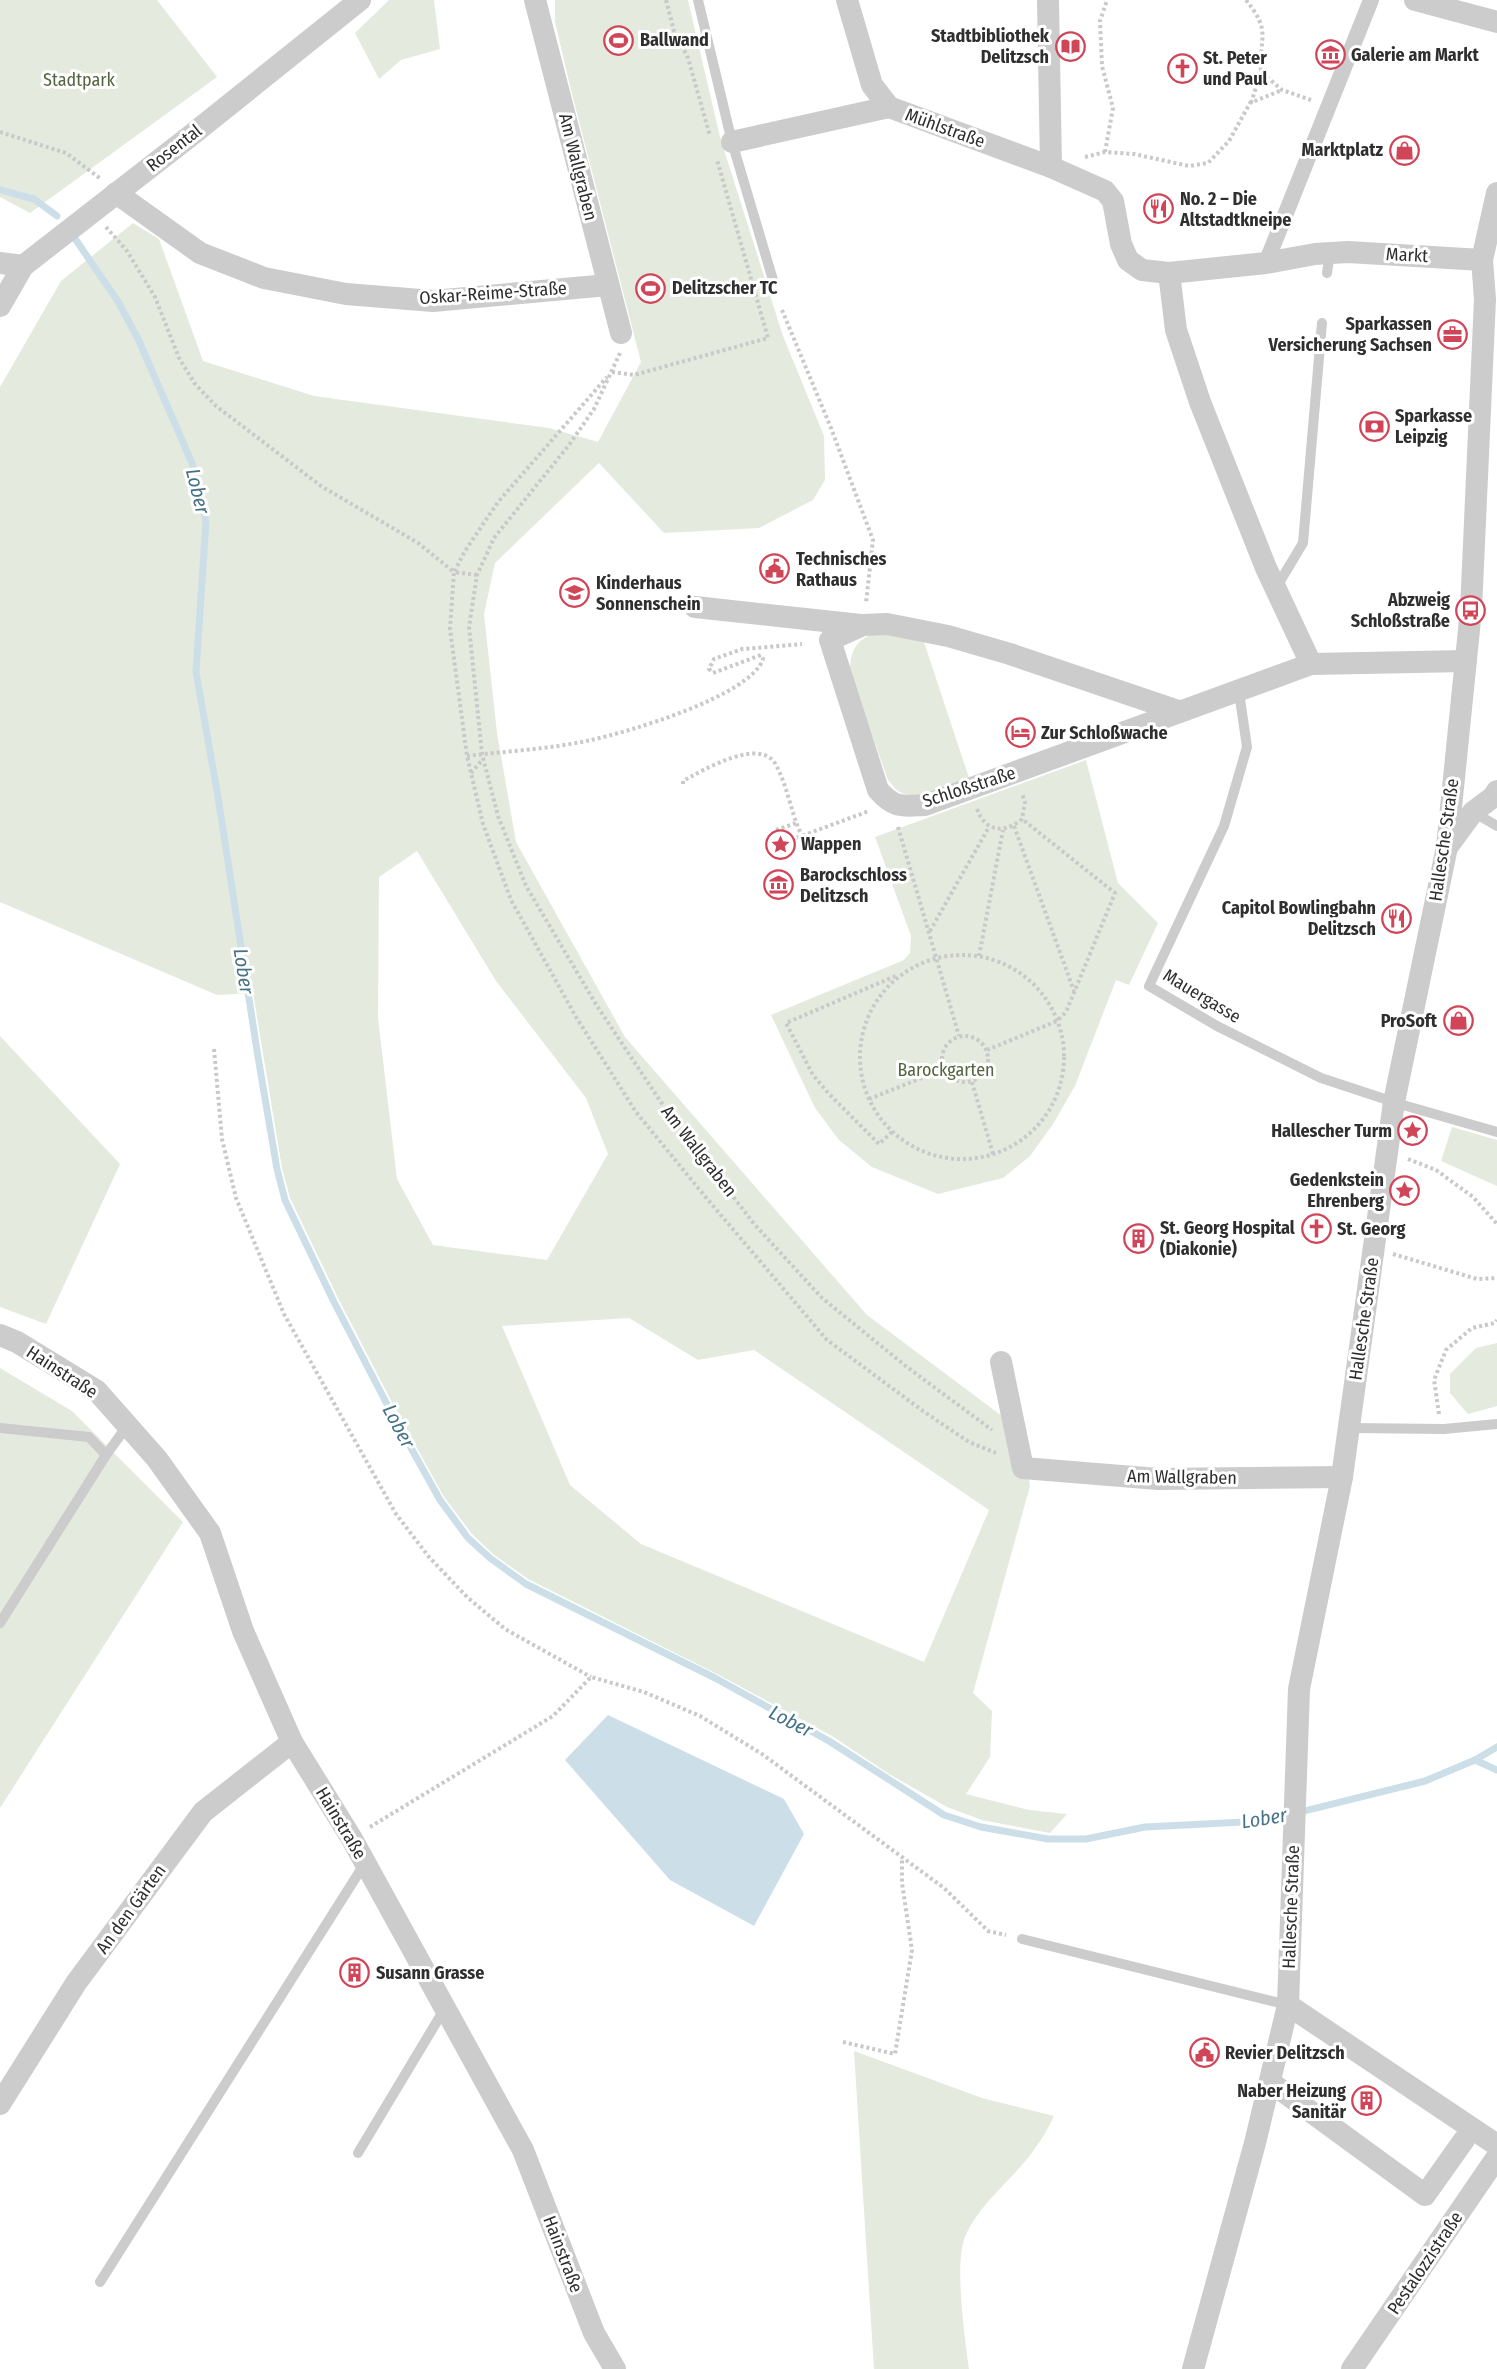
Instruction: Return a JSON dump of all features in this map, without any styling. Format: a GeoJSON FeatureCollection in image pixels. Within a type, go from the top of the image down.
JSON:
{"type":"FeatureCollection","features":[{"type":"Feature","properties":{"kind":"street","name":"Rosental"},"geometry":{"type":"LineString","coordinates":[[0,306],[22,266],[189,137],[360,0]]}},
{"type":"Feature","properties":{"kind":"street","name":"Am Wallgraben"},"geometry":{"type":"LineString","coordinates":[[535,0],[621,333]]}},
{"type":"Feature","properties":{"kind":"street"},"geometry":{"type":"LineString","coordinates":[[847,0],[872,85],[888,107]]}},
{"type":"Feature","properties":{"kind":"street"},"geometry":{"type":"LineString","coordinates":[[1048,0],[1051,168]]}},
{"type":"Feature","properties":{"kind":"street"},"geometry":{"type":"LineString","coordinates":[[1266,263],[1371,0]]}},
{"type":"Feature","properties":{"kind":"street"},"geometry":{"type":"LineString","coordinates":[[1415,0],[1497,22]]}},
{"type":"Feature","properties":{"kind":"street","name":"Mühlstraße"},"geometry":{"type":"LineString","coordinates":[[732,142],[888,107],[1051,168]]}},
{"type":"Feature","properties":{"kind":"street","name":"Markt"},"geometry":{"type":"LineString","coordinates":[[1051,168],[1105,191],[1113,201],[1121,244],[1128,260],[1142,270],[1169,273],[1266,263],[1329,263],[1347,252],[1482,260]]}},
{"type":"Feature","properties":{"kind":"street","name":"Oskar-Reime-Straße"},"geometry":{"type":"LineString","coordinates":[[116,193],[200,252],[264,278],[346,294],[433,301],[608,285]]}},
{"type":"Feature","properties":{"kind":"street"},"geometry":{"type":"LineString","coordinates":[[1482,260],[1497,193]]}},
{"type":"Feature","properties":{"kind":"street","name":"Hallesche Straße"},"geometry":{"type":"LineString","coordinates":[[1193,2369],[1270,2082],[1288,2005],[1294,1775],[1299,1689],[1342,1477],[1394,1102],[1447,847],[1472,610],[1485,299],[1482,260]]}},
{"type":"Feature","properties":{"kind":"street"},"geometry":{"type":"LineString","coordinates":[[0,263],[22,266]]}},
{"type":"Feature","properties":{"kind":"street"},"geometry":{"type":"LineString","coordinates":[[1169,273],[1176,330],[1200,402],[1276,588],[1311,664]]}},
{"type":"Feature","properties":{"kind":"street"},"geometry":{"type":"LineString","coordinates":[[695,607],[863,625],[886,624],[948,636],[1010,654],[1178,711]]}},
{"type":"Feature","properties":{"kind":"street"},"geometry":{"type":"LineString","coordinates":[[830,640],[863,625]]}},
{"type":"Feature","properties":{"kind":"street","name":"Schloßstraße"},"geometry":{"type":"LineString","coordinates":[[830,640],[878,790],[888,801],[897,806],[925,805],[969,790],[1178,711],[1239,692],[1311,664],[1466,661]]}},
{"type":"Feature","properties":{"kind":"street"},"geometry":{"type":"LineString","coordinates":[[1447,847],[1473,812],[1493,797],[1497,791]]}},
{"type":"Feature","properties":{"kind":"street","name":"Hainstraße"},"geometry":{"type":"LineString","coordinates":[[0,1335],[17,1342],[97,1391],[157,1459],[210,1533],[243,1631],[292,1742],[352,1839],[523,2150],[594,2333],[615,2369]]}},
{"type":"Feature","properties":{"kind":"street"},"geometry":{"type":"LineString","coordinates":[[1001,1362],[1023,1468]]}},
{"type":"Feature","properties":{"kind":"street","name":"Am Wallgraben"},"geometry":{"type":"LineString","coordinates":[[1023,1468],[1158,1479],[1342,1477]]}},
{"type":"Feature","properties":{"kind":"street","name":"An den Gärten"},"geometry":{"type":"LineString","coordinates":[[0,2104],[76,1983],[203,1812],[292,1742]]}},
{"type":"Feature","properties":{"kind":"street"},"geometry":{"type":"LineString","coordinates":[[1288,2005],[1497,2145]]}},
{"type":"Feature","properties":{"kind":"street"},"geometry":{"type":"LineString","coordinates":[[1270,2082],[1425,2195],[1464,2140]]}},
{"type":"Feature","properties":{"kind":"street","name":"Pestalozzistraße"},"geometry":{"type":"LineString","coordinates":[[1352,2369],[1497,2157]]}},
{"type":"Feature","properties":{"kind":"lane"},"geometry":{"type":"LineString","coordinates":[[698,0],[732,142],[773,280]]}},
{"type":"Feature","properties":{"kind":"lane"},"geometry":{"type":"LineString","coordinates":[[1276,588],[1303,543],[1323,323]]}},
{"type":"Feature","properties":{"kind":"lane","name":"Mauergasse"},"geometry":{"type":"LineString","coordinates":[[1239,692],[1247,747],[1224,826],[1149,986],[1217,1026],[1321,1078],[1497,1132]]}},
{"type":"Feature","properties":{"kind":"lane"},"geometry":{"type":"LineString","coordinates":[[1473,812],[1497,826]]}},
{"type":"Feature","properties":{"kind":"lane"},"geometry":{"type":"LineString","coordinates":[[1349,1428],[1444,1429],[1497,1424]]}},
{"type":"Feature","properties":{"kind":"lane"},"geometry":{"type":"LineString","coordinates":[[0,1623],[106,1455],[128,1426]]}},
{"type":"Feature","properties":{"kind":"lane"},"geometry":{"type":"LineString","coordinates":[[0,1428],[89,1437],[106,1455]]}},
{"type":"Feature","properties":{"kind":"lane"},"geometry":{"type":"LineString","coordinates":[[100,2282],[365,1863]]}},
{"type":"Feature","properties":{"kind":"lane"},"geometry":{"type":"LineString","coordinates":[[1022,1939],[1288,2005]]}},
{"type":"Feature","properties":{"kind":"lane"},"geometry":{"type":"LineString","coordinates":[[358,2153],[445,2007]]}},
{"type":"Feature","properties":{"kind":"path"},"geometry":{"type":"LineString","coordinates":[[666,0],[674,31],[688,58],[710,136]]}},
{"type":"Feature","properties":{"kind":"path"},"geometry":{"type":"LineString","coordinates":[[1106,153],[1113,108],[1102,66],[1100,21],[1107,0]]}},
{"type":"Feature","properties":{"kind":"path"},"geometry":{"type":"LineString","coordinates":[[1051,168],[1106,153],[1134,154],[1189,166],[1208,163],[1229,141],[1250,104],[1261,72],[1263,28],[1256,13],[1246,0]]}},
{"type":"Feature","properties":{"kind":"path"},"geometry":{"type":"LineString","coordinates":[[1261,72],[1282,90],[1329,106]]}},
{"type":"Feature","properties":{"kind":"path"},"geometry":{"type":"LineString","coordinates":[[1250,104],[1282,90]]}},
{"type":"Feature","properties":{"kind":"path"},"geometry":{"type":"LineString","coordinates":[[0,132],[66,153],[96,174],[116,193]]}},
{"type":"Feature","properties":{"kind":"path"},"geometry":{"type":"LineString","coordinates":[[612,371],[634,375],[768,338],[717,159]]}},
{"type":"Feature","properties":{"kind":"path"},"geometry":{"type":"LineString","coordinates":[[85,216],[127,251],[155,297],[179,358],[195,384],[216,406],[321,486],[418,543],[454,572],[477,574]]}},
{"type":"Feature","properties":{"kind":"path"},"geometry":{"type":"LineString","coordinates":[[782,310],[831,428],[873,540],[863,625]]}},
{"type":"Feature","properties":{"kind":"path"},"geometry":{"type":"LineString","coordinates":[[621,333],[623,346],[612,371],[590,400],[498,502],[465,551],[454,572],[450,629],[467,756],[483,824],[511,900],[576,1017],[636,1112],[703,1194],[827,1340],[969,1442],[1004,1456],[1023,1468]]}},
{"type":"Feature","properties":{"kind":"path","name":"Am Wallgraben"},"geometry":{"type":"LineString","coordinates":[[612,371],[594,409],[569,445],[494,538],[477,574],[469,627],[483,756],[498,816],[526,885],[597,1006],[669,1114],[755,1225],[822,1298],[907,1367],[997,1435]]}},
{"type":"Feature","properties":{"kind":"path"},"geometry":{"type":"LineString","coordinates":[[467,756],[483,756],[591,740],[670,716],[704,705],[728,693],[757,671],[763,659],[761,655],[713,673],[709,669],[714,658],[742,649],[830,640]]}},
{"type":"Feature","properties":{"kind":"path"},"geometry":{"type":"LineString","coordinates":[[683,783],[706,769],[745,754],[762,754],[775,763],[802,836]]}},
{"type":"Feature","properties":{"kind":"path"},"geometry":{"type":"LineString","coordinates":[[471,773],[483,756]]}},
{"type":"Feature","properties":{"kind":"path"},"geometry":{"type":"LineString","coordinates":[[969,790],[979,816],[989,827],[1003,830],[1014,826],[1022,819],[1025,802],[1014,773]]}},
{"type":"Feature","properties":{"kind":"path"},"geometry":{"type":"LineString","coordinates":[[897,806],[898,829],[959,1036]]}},
{"type":"Feature","properties":{"kind":"path"},"geometry":{"type":"LineString","coordinates":[[780,844],[866,812]]}},
{"type":"Feature","properties":{"kind":"path"},"geometry":{"type":"LineString","coordinates":[[987,1050],[1057,1021],[1066,1012],[1114,893],[1022,819]]}},
{"type":"Feature","properties":{"kind":"path"},"geometry":{"type":"LineString","coordinates":[[776,830],[796,823]]}},
{"type":"Feature","properties":{"kind":"path"},"geometry":{"type":"LineString","coordinates":[[1014,826],[1075,992]]}},
{"type":"Feature","properties":{"kind":"path"},"geometry":{"type":"LineString","coordinates":[[929,932],[989,827]]}},
{"type":"Feature","properties":{"kind":"path"},"geometry":{"type":"LineString","coordinates":[[980,956],[1003,830]]}},
{"type":"Feature","properties":{"kind":"path"},"geometry":{"type":"LineString","coordinates":[[892,1132],[879,1144],[829,1094],[813,1075],[786,1023],[936,958],[980,956],[994,960],[1021,974],[1043,995],[1057,1021],[1063,1050],[1063,1065],[1061,1080],[1050,1108],[1032,1131],[1020,1141],[993,1154],[963,1159],[948,1158],[918,1149],[892,1132],[879,1116],[869,1099],[861,1071],[861,1043],[875,1003],[888,986],[904,973]]}},
{"type":"Feature","properties":{"kind":"path"},"geometry":{"type":"LineString","coordinates":[[959,1036],[976,1038],[987,1050],[989,1063],[987,1069],[972,1082],[955,1080],[944,1069],[942,1055],[944,1049],[959,1036]]}},
{"type":"Feature","properties":{"kind":"path"},"geometry":{"type":"LineString","coordinates":[[214,1049],[222,1138],[236,1197],[284,1314],[396,1514],[429,1557],[466,1597],[505,1629],[591,1677],[644,1692],[700,1716],[762,1754],[944,1888],[988,1931],[1022,1939]]}},
{"type":"Feature","properties":{"kind":"path"},"geometry":{"type":"LineString","coordinates":[[869,1099],[944,1069]]}},
{"type":"Feature","properties":{"kind":"path"},"geometry":{"type":"LineString","coordinates":[[972,1082],[993,1154]]}},
{"type":"Feature","properties":{"kind":"path"},"geometry":{"type":"LineString","coordinates":[[1405,1158],[1436,1170],[1473,1197],[1497,1224]]}},
{"type":"Feature","properties":{"kind":"path"},"geometry":{"type":"LineString","coordinates":[[1374,1248],[1477,1279],[1497,1278]]}},
{"type":"Feature","properties":{"kind":"path"},"geometry":{"type":"LineString","coordinates":[[1444,1429],[1439,1414],[1434,1380],[1446,1350],[1472,1328],[1495,1323],[1497,1320]]}},
{"type":"Feature","properties":{"kind":"path"},"geometry":{"type":"LineString","coordinates":[[352,1839],[553,1716],[591,1677]]}},
{"type":"Feature","properties":{"kind":"path"},"geometry":{"type":"LineString","coordinates":[[843,2042],[895,2054],[912,1950],[902,1883],[902,1858]]}},
{"type":"Feature","properties":{"kind":"green space","name":"Stadtpark"},"geometry":{"type":"Polygon","coordinates":[[[0,0],[157,0],[217,77],[30,213],[0,197],[0,0]]]}},
{"type":"Feature","properties":{"kind":"green space"},"geometry":{"type":"Polygon","coordinates":[[[389,0],[434,0],[440,49],[401,60],[379,79],[355,33],[389,0]]]}},
{"type":"Feature","properties":{"kind":"green space"},"geometry":{"type":"Polygon","coordinates":[[[555,0],[688,0],[720,137],[783,336],[824,436],[825,480],[813,500],[759,528],[664,533],[599,463],[495,563],[484,614],[497,733],[516,842],[625,1037],[867,1315],[1022,1431],[1030,1486],[973,1693],[992,1711],[990,1757],[966,1794],[1029,1810],[1067,1814],[1050,1833],[982,1820],[947,1807],[889,1774],[832,1736],[717,1674],[528,1579],[493,1554],[472,1534],[444,1497],[339,1300],[290,1198],[282,1168],[253,993],[217,995],[0,902],[0,387],[61,281],[133,223],[159,239],[203,361],[314,396],[549,428],[598,442],[641,362],[555,22],[555,0]],[[417,851],[379,877],[378,1018],[397,1179],[433,1245],[547,1260],[608,1154],[586,1098],[496,981],[417,851]],[[629,1318],[502,1326],[570,1485],[641,1544],[924,1662],[989,1510],[754,1350],[698,1360],[629,1318]]]}},
{"type":"Feature","properties":{"kind":"green space"},"geometry":{"type":"Polygon","coordinates":[[[881,632],[923,639],[969,778],[934,792],[915,796],[898,791],[888,780],[850,673],[851,657],[856,645],[866,637],[881,632]]]}},
{"type":"Feature","properties":{"kind":"green space","name":"Barockgarten"},"geometry":{"type":"Polygon","coordinates":[[[1086,760],[1118,883],[1158,923],[1129,985],[1116,980],[1075,1086],[1053,1124],[1030,1156],[1003,1178],[938,1194],[872,1167],[839,1140],[815,1108],[771,1015],[904,960],[910,953],[911,936],[875,837],[1086,760]]]}},
{"type":"Feature","properties":{"kind":"green space"},"geometry":{"type":"Polygon","coordinates":[[[0,1036],[120,1164],[46,1324],[0,1307],[0,1036]]]}},
{"type":"Feature","properties":{"kind":"green space"},"geometry":{"type":"Polygon","coordinates":[[[1452,1127],[1497,1140],[1497,1186],[1441,1161],[1452,1127]]]}},
{"type":"Feature","properties":{"kind":"green space"},"geometry":{"type":"Polygon","coordinates":[[[1497,1343],[1497,1406],[1468,1414],[1450,1393],[1450,1374],[1476,1348],[1497,1343]]]}},
{"type":"Feature","properties":{"kind":"green space"},"geometry":{"type":"Polygon","coordinates":[[[0,1368],[72,1411],[183,1522],[0,1808],[0,1368]]]}},
{"type":"Feature","properties":{"kind":"green space"},"geometry":{"type":"Polygon","coordinates":[[[854,2051],[982,2098],[1054,2116],[1029,2156],[989,2200],[965,2237],[960,2264],[960,2282],[969,2369],[874,2369],[854,2051]]]}},
{"type":"Feature","properties":{"kind":"shaded area"},"geometry":{"type":"Polygon","coordinates":[[[608,1715],[784,1799],[804,1834],[754,1926],[670,1880],[565,1760],[608,1715]]]}},
{"type":"Feature","properties":{"kind":"waterway","name":"Lober"},"geometry":{"type":"LineString","coordinates":[[0,190],[34,199],[57,216]]}},
{"type":"Feature","properties":{"kind":"waterway","name":"Lober"},"geometry":{"type":"LineString","coordinates":[[76,240],[119,303],[139,341],[192,463],[206,521],[196,672],[218,797],[258,1057],[277,1169],[285,1200],[391,1412],[440,1500],[468,1538],[490,1558],[526,1584],[715,1678],[829,1741],[944,1815],[981,1827],[1048,1839],[1086,1839],[1145,1827],[1264,1821],[1425,1781],[1475,1760],[1497,1747]]}},
{"type":"Feature","properties":{"kind":"waterway"},"geometry":{"type":"LineString","coordinates":[[1475,1760],[1497,1770]]}},
{"type":"Feature","properties":{"kind":"place","name":"Ballwand"},"geometry":{"type":"Point","coordinates":[619,40]}},
{"type":"Feature","properties":{"kind":"place","name":"Stadtbibliothek Delitzsch"},"geometry":{"type":"Point","coordinates":[1070,46]}},
{"type":"Feature","properties":{"kind":"place","name":"Galerie am Markt"},"geometry":{"type":"Point","coordinates":[1330,55]}},
{"type":"Feature","properties":{"kind":"place","name":"St. Peter und Paul"},"geometry":{"type":"Point","coordinates":[1182,68]}},
{"type":"Feature","properties":{"kind":"place","name":"Marktplatz"},"geometry":{"type":"Point","coordinates":[1404,150]}},
{"type":"Feature","properties":{"kind":"place","name":"No. 2 – Die Altstadtkneipe"},"geometry":{"type":"Point","coordinates":[1159,209]}},
{"type":"Feature","properties":{"kind":"place","name":"Delitzscher TC"},"geometry":{"type":"Point","coordinates":[651,288]}},
{"type":"Feature","properties":{"kind":"place","name":"Sparkassen Versicherung Sachsen"},"geometry":{"type":"Point","coordinates":[1453,334]}},
{"type":"Feature","properties":{"kind":"place","name":"Sparkasse Leipzig"},"geometry":{"type":"Point","coordinates":[1374,426]}},
{"type":"Feature","properties":{"kind":"place","name":"Technisches Rathaus"},"geometry":{"type":"Point","coordinates":[775,569]}},
{"type":"Feature","properties":{"kind":"place","name":"Kinderhaus Sonnenschein"},"geometry":{"type":"Point","coordinates":[575,593]}},
{"type":"Feature","properties":{"kind":"place","name":"Abzweig Schloßstraße"},"geometry":{"type":"Point","coordinates":[1471,610]}},
{"type":"Feature","properties":{"kind":"place","name":"Zur Schloßwache"},"geometry":{"type":"Point","coordinates":[1020,733]}},
{"type":"Feature","properties":{"kind":"place","name":"Wappen"},"geometry":{"type":"Point","coordinates":[780,844]}},
{"type":"Feature","properties":{"kind":"place","name":"Barockschloss Delitzsch"},"geometry":{"type":"Point","coordinates":[779,885]}},
{"type":"Feature","properties":{"kind":"place","name":"Capitol Bowlingbahn Delitzsch"},"geometry":{"type":"Point","coordinates":[1397,918]}},
{"type":"Feature","properties":{"kind":"place","name":"ProSoft"},"geometry":{"type":"Point","coordinates":[1458,1021]}},
{"type":"Feature","properties":{"kind":"place","name":"Hallescher Turm"},"geometry":{"type":"Point","coordinates":[1413,1131]}},
{"type":"Feature","properties":{"kind":"place","name":"Gedenkstein Ehrenberg"},"geometry":{"type":"Point","coordinates":[1405,1190]}},
{"type":"Feature","properties":{"kind":"place","name":"St. Georg"},"geometry":{"type":"Point","coordinates":[1316,1229]}},
{"type":"Feature","properties":{"kind":"place","name":"St. Georg Hospital (Diakonie)"},"geometry":{"type":"Point","coordinates":[1139,1238]}},
{"type":"Feature","properties":{"kind":"place","name":"Susann Grasse"},"geometry":{"type":"Point","coordinates":[355,1973]}},
{"type":"Feature","properties":{"kind":"place","name":"Revier Delitzsch"},"geometry":{"type":"Point","coordinates":[1204,2053]}},
{"type":"Feature","properties":{"kind":"place","name":"Naber Heizung Sanitär"},"geometry":{"type":"Point","coordinates":[1367,2101]}}]}
